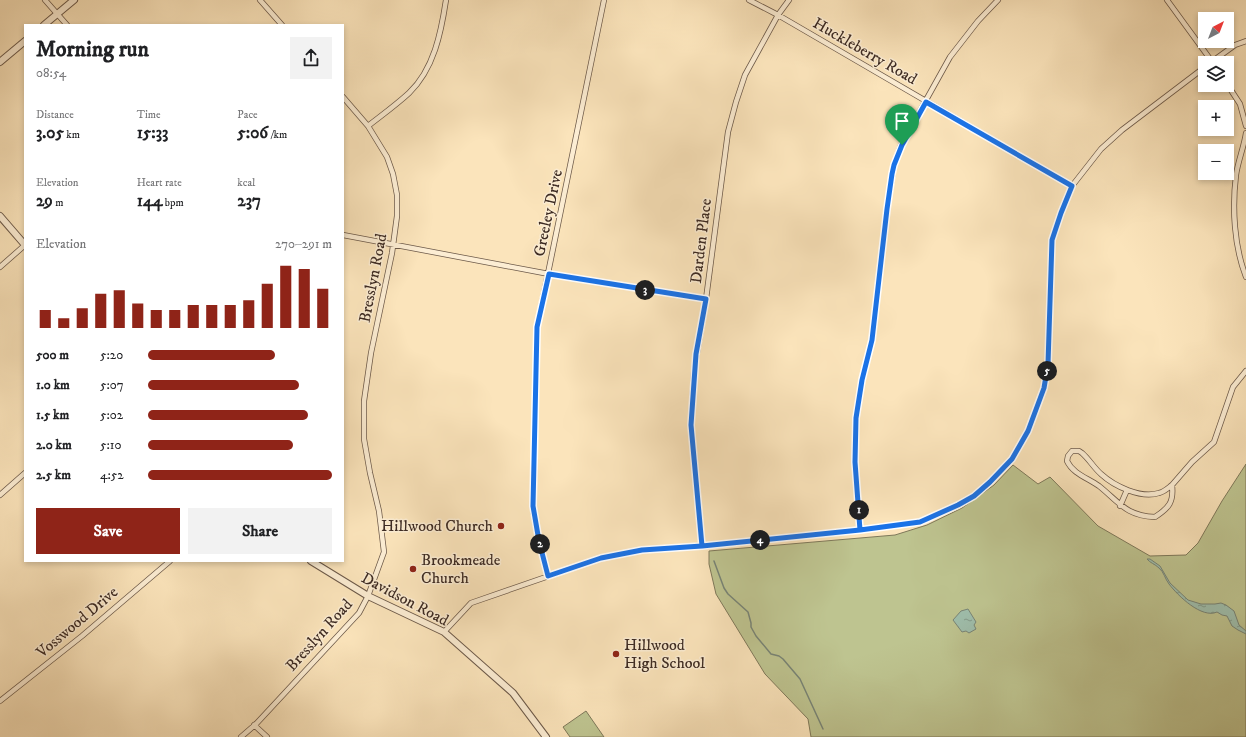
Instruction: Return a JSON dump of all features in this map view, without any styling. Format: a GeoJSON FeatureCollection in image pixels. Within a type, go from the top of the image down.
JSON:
{"type":"FeatureCollection","features":[{"type":"Feature","properties":{"kind":"street"},"geometry":{"type":"LineString","coordinates":[[45,0],[66,24]]}},
{"type":"Feature","properties":{"kind":"street"},"geometry":{"type":"LineString","coordinates":[[45,24],[74,0]]}},
{"type":"Feature","properties":{"kind":"street"},"geometry":{"type":"LineString","coordinates":[[260,0],[281,24]]}},
{"type":"Feature","properties":{"kind":"street"},"geometry":{"type":"LineString","coordinates":[[368,126],[409,93],[421,79],[437,44],[444,18],[446,0]]}},
{"type":"Feature","properties":{"kind":"street","name":"Greeley Drive"},"geometry":{"type":"LineString","coordinates":[[548,576],[539,541],[533,506],[537,327],[604,0]]}},
{"type":"Feature","properties":{"kind":"street","name":"Huckleberry Road"},"geometry":{"type":"LineString","coordinates":[[750,0],[1072,186]]}},
{"type":"Feature","properties":{"kind":"street","name":"Darden Place"},"geometry":{"type":"LineString","coordinates":[[702,546],[691,425],[696,354],[706,299],[728,132],[736,102],[746,75],[778,16],[789,0]]}},
{"type":"Feature","properties":{"kind":"street"},"geometry":{"type":"LineString","coordinates":[[860,530],[855,462],[856,418],[862,380],[872,340],[887,209],[895,161],[902,145],[950,57],[978,21],[998,0]]}},
{"type":"Feature","properties":{"kind":"street"},"geometry":{"type":"LineString","coordinates":[[1167,0],[1208,56]]}},
{"type":"Feature","properties":{"kind":"street"},"geometry":{"type":"LineString","coordinates":[[1220,56],[1235,45],[1246,41]]}},
{"type":"Feature","properties":{"kind":"street"},"geometry":{"type":"LineString","coordinates":[[0,62],[24,42]]}},
{"type":"Feature","properties":{"kind":"street"},"geometry":{"type":"LineString","coordinates":[[444,632],[471,603],[601,558],[642,550],[702,546],[860,530],[920,522],[974,496],[1012,459],[1028,431],[1044,388],[1048,364],[1052,240],[1072,186],[1101,149],[1122,130],[1198,72]]}},
{"type":"Feature","properties":{"kind":"street"},"geometry":{"type":"LineString","coordinates":[[1232,92],[1240,104],[1246,126]]}},
{"type":"Feature","properties":{"kind":"street","name":"Bresslyn Road"},"geometry":{"type":"LineString","coordinates":[[241,737],[359,613],[368,596],[384,552],[379,511],[364,439],[364,401],[397,216],[397,195],[394,174],[387,157],[368,126],[344,98]]}},
{"type":"Feature","properties":{"kind":"street"},"geometry":{"type":"LineString","coordinates":[[1246,133],[1236,175],[1234,203],[1237,246],[1246,277]]}},
{"type":"Feature","properties":{"kind":"street"},"geometry":{"type":"LineString","coordinates":[[0,216],[24,244]]}},
{"type":"Feature","properties":{"kind":"street"},"geometry":{"type":"LineString","coordinates":[[344,235],[549,274],[706,299]]}},
{"type":"Feature","properties":{"kind":"street"},"geometry":{"type":"LineString","coordinates":[[0,267],[24,246]]}},
{"type":"Feature","properties":{"kind":"street"},"geometry":{"type":"LineString","coordinates":[[1172,485],[1173,495],[1170,505],[1155,517],[1137,514],[1120,506],[1099,487],[1075,471],[1067,461],[1068,456],[1072,451],[1082,453],[1099,473],[1112,483],[1127,490],[1151,495],[1159,493],[1172,485],[1192,462],[1214,442],[1233,387],[1246,371]]}},
{"type":"Feature","properties":{"kind":"street"},"geometry":{"type":"LineString","coordinates":[[0,495],[24,474]]}},
{"type":"Feature","properties":{"kind":"street"},"geometry":{"type":"LineString","coordinates":[[1120,506],[1127,490]]}},
{"type":"Feature","properties":{"kind":"street","name":"Vosswood Drive"},"geometry":{"type":"LineString","coordinates":[[0,701],[82,636],[169,562]]}},
{"type":"Feature","properties":{"kind":"street","name":"Davidson Road"},"geometry":{"type":"LineString","coordinates":[[313,562],[368,596],[444,632],[513,693],[546,737]]}},
{"type":"Feature","properties":{"kind":"street"},"geometry":{"type":"LineString","coordinates":[[254,725],[267,737]]}},
{"type":"Feature","properties":{"kind":"green space"},"geometry":{"type":"Polygon","coordinates":[[[1246,464],[1246,737],[811,737],[808,719],[765,674],[716,594],[709,564],[709,551],[895,535],[927,525],[962,508],[994,485],[1013,465],[1038,484],[1050,477],[1098,526],[1150,556],[1186,555],[1198,543],[1222,501],[1246,464]]]}},
{"type":"Feature","properties":{"kind":"green space"},"geometry":{"type":"Polygon","coordinates":[[[586,711],[604,737],[570,737],[563,727],[586,711]]]}},
{"type":"Feature","properties":{"kind":"water"},"geometry":{"type":"Polygon","coordinates":[[[1147,559],[1150,559],[1160,566],[1170,583],[1188,600],[1201,604],[1221,603],[1234,611],[1239,625],[1246,631],[1246,634],[1232,626],[1227,616],[1217,612],[1204,612],[1184,600],[1173,589],[1161,570],[1147,559]]]}},
{"type":"Feature","properties":{"kind":"water"},"geometry":{"type":"Polygon","coordinates":[[[968,609],[976,622],[974,625],[976,629],[969,633],[966,631],[962,632],[953,620],[961,611],[968,609]]]}},
{"type":"Feature","properties":{"kind":"waterway"},"geometry":{"type":"LineString","coordinates":[[714,561],[724,588],[728,594],[748,612],[751,627],[756,636],[771,654],[779,656],[783,659],[800,679],[823,729]]}},
{"type":"Feature","properties":{"kind":"place","name":"Hillwood Church"},"geometry":{"type":"Point","coordinates":[501,526]}},
{"type":"Feature","properties":{"kind":"place","name":"Brookmeade Church"},"geometry":{"type":"Point","coordinates":[413,569]}},
{"type":"Feature","properties":{"kind":"place","name":"Hillwood High School"},"geometry":{"type":"Point","coordinates":[616,654]}},
{"type":"Feature","properties":{"kind":"route"},"geometry":{"type":"LineString","coordinates":[[902,145],[899,150],[892,174],[872,340],[862,380],[856,418],[855,462],[860,530],[807,536],[702,546],[642,550],[601,558],[548,576],[539,541],[533,506],[537,327],[549,274],[706,299],[696,354],[691,425],[702,546],[860,530],[920,522],[974,496],[1012,459],[1028,431],[1044,388],[1048,364],[1052,240],[1072,186],[926,102],[902,145]]}}]}
